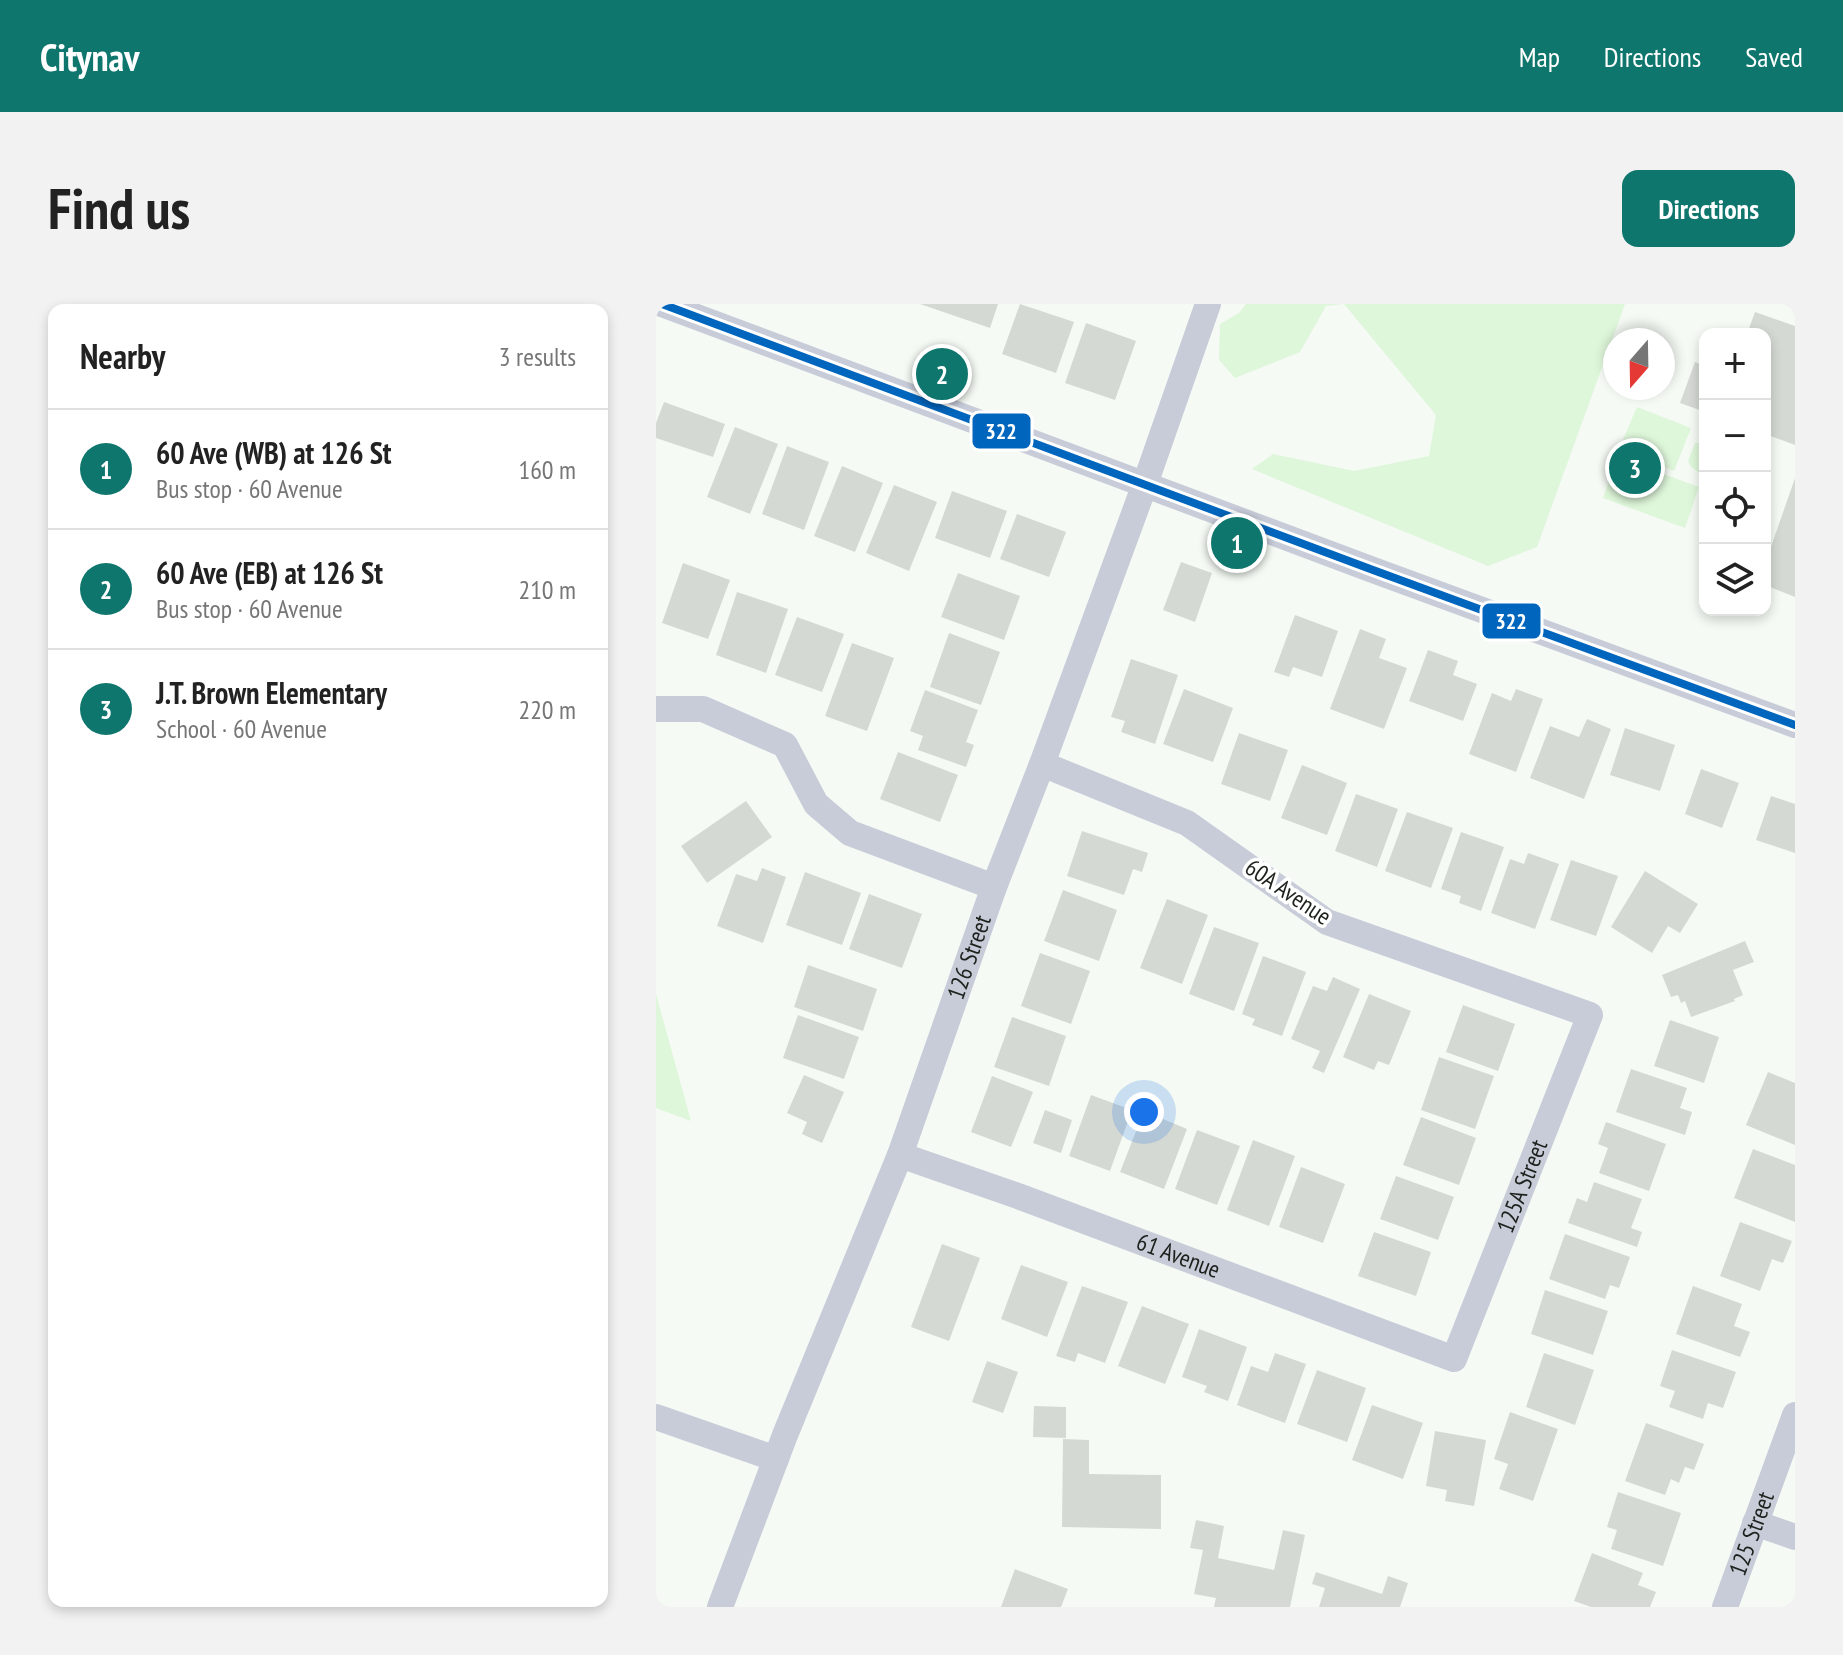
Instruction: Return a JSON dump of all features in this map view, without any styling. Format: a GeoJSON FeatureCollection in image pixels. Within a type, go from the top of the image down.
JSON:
{"type":"FeatureCollection","features":[{"type":"Feature","properties":{"kind":"street"},"geometry":{"type":"LineString","coordinates":[[662,304],[1795,725]]}},
{"type":"Feature","properties":{"kind":"street","name":"126 Street"},"geometry":{"type":"LineString","coordinates":[[720,1607],[776,1459],[900,1155],[994,887],[1145,484],[1208,304]]}},
{"type":"Feature","properties":{"kind":"street"},"geometry":{"type":"LineString","coordinates":[[656,709],[703,709],[785,745],[816,804],[850,833],[994,887]]}},
{"type":"Feature","properties":{"kind":"street","name":"60A Avenue"},"geometry":{"type":"LineString","coordinates":[[1042,764],[1187,823],[1327,922],[1590,1015]]}},
{"type":"Feature","properties":{"kind":"street","name":"125A Street"},"geometry":{"type":"LineString","coordinates":[[1454,1359],[1590,1015]]}},
{"type":"Feature","properties":{"kind":"street","name":"61 Avenue"},"geometry":{"type":"LineString","coordinates":[[900,1155],[1454,1359]]}},
{"type":"Feature","properties":{"kind":"street","name":"125 Street"},"geometry":{"type":"LineString","coordinates":[[1725,1607],[1795,1415]]}},
{"type":"Feature","properties":{"kind":"street"},"geometry":{"type":"LineString","coordinates":[[656,1417],[776,1459]]}},
{"type":"Feature","properties":{"kind":"street"},"geometry":{"type":"LineString","coordinates":[[1755,1523],[1795,1537]]}},
{"type":"Feature","properties":{"kind":"green space"},"geometry":{"type":"Polygon","coordinates":[[[1246,304],[1343,304],[1326,306],[1300,352],[1235,378],[1219,360],[1220,324],[1239,313],[1246,304]]]}},
{"type":"Feature","properties":{"kind":"green space"},"geometry":{"type":"Polygon","coordinates":[[[1344,304],[1625,304],[1616,328],[1603,328],[1603,365],[1537,547],[1488,566],[1252,469],[1273,454],[1354,471],[1429,456],[1436,415],[1344,304]]]}},
{"type":"Feature","properties":{"kind":"green space"},"geometry":{"type":"Polygon","coordinates":[[[1637,407],[1691,428],[1674,471],[1619,449],[1637,407]]]}},
{"type":"Feature","properties":{"kind":"green space"},"geometry":{"type":"Polygon","coordinates":[[[1695,443],[1699,443],[1699,473],[1688,461],[1695,443]]]}},
{"type":"Feature","properties":{"kind":"green space"},"geometry":{"type":"Polygon","coordinates":[[[1617,457],[1699,487],[1685,528],[1603,498],[1617,457]]]}},
{"type":"Feature","properties":{"kind":"green space"},"geometry":{"type":"Polygon","coordinates":[[[656,994],[691,1121],[656,1108],[656,994]]]}},
{"type":"Feature","properties":{"kind":"building"},"geometry":{"type":"Polygon","coordinates":[[[920,304],[998,304],[990,328],[920,304]]]}},
{"type":"Feature","properties":{"kind":"building"},"geometry":{"type":"Polygon","coordinates":[[[1020,304],[1074,322],[1056,373],[1002,354],[1020,304]]]}},
{"type":"Feature","properties":{"kind":"building"},"geometry":{"type":"Polygon","coordinates":[[[1755,312],[1795,326],[1795,445],[1771,436],[1771,328],[1749,328],[1755,312]]]}},
{"type":"Feature","properties":{"kind":"building"},"geometry":{"type":"Polygon","coordinates":[[[1086,323],[1136,341],[1115,400],[1065,383],[1086,323]]]}},
{"type":"Feature","properties":{"kind":"building"},"geometry":{"type":"Polygon","coordinates":[[[1695,362],[1699,364],[1699,410],[1680,403],[1695,362]]]}},
{"type":"Feature","properties":{"kind":"building"},"geometry":{"type":"Polygon","coordinates":[[[664,402],[725,424],[713,457],[656,438],[656,423],[664,402]]]}},
{"type":"Feature","properties":{"kind":"building"},"geometry":{"type":"Polygon","coordinates":[[[735,427],[778,444],[750,514],[707,497],[735,427]]]}},
{"type":"Feature","properties":{"kind":"building"},"geometry":{"type":"Polygon","coordinates":[[[787,446],[829,462],[804,530],[762,514],[787,446]]]}},
{"type":"Feature","properties":{"kind":"building"},"geometry":{"type":"Polygon","coordinates":[[[842,466],[883,483],[855,552],[814,536],[842,466]]]}},
{"type":"Feature","properties":{"kind":"building"},"geometry":{"type":"Polygon","coordinates":[[[1795,478],[1795,597],[1771,587],[1771,547],[1795,478]]]}},
{"type":"Feature","properties":{"kind":"building"},"geometry":{"type":"Polygon","coordinates":[[[894,485],[937,502],[909,571],[866,553],[894,485]]]}},
{"type":"Feature","properties":{"kind":"building"},"geometry":{"type":"Polygon","coordinates":[[[952,491],[1007,511],[990,558],[935,538],[952,491]]]}},
{"type":"Feature","properties":{"kind":"building"},"geometry":{"type":"Polygon","coordinates":[[[1017,514],[1066,532],[1049,577],[1000,559],[1017,514]]]}},
{"type":"Feature","properties":{"kind":"building"},"geometry":{"type":"Polygon","coordinates":[[[1181,562],[1212,573],[1195,622],[1163,610],[1181,562]]]}},
{"type":"Feature","properties":{"kind":"building"},"geometry":{"type":"Polygon","coordinates":[[[683,563],[730,580],[708,639],[662,623],[683,563]]]}},
{"type":"Feature","properties":{"kind":"building"},"geometry":{"type":"Polygon","coordinates":[[[958,573],[1020,596],[1004,640],[941,617],[958,573]]]}},
{"type":"Feature","properties":{"kind":"building"},"geometry":{"type":"Polygon","coordinates":[[[737,592],[788,609],[766,673],[716,655],[737,592]]]}},
{"type":"Feature","properties":{"kind":"building"},"geometry":{"type":"Polygon","coordinates":[[[1295,615],[1338,631],[1322,677],[1293,667],[1289,677],[1274,672],[1295,615]]]}},
{"type":"Feature","properties":{"kind":"building"},"geometry":{"type":"Polygon","coordinates":[[[797,617],[844,634],[822,692],[775,675],[797,617]]]}},
{"type":"Feature","properties":{"kind":"building"},"geometry":{"type":"Polygon","coordinates":[[[1360,629],[1386,639],[1379,658],[1407,668],[1384,729],[1330,709],[1360,629]]]}},
{"type":"Feature","properties":{"kind":"building"},"geometry":{"type":"Polygon","coordinates":[[[949,633],[1000,652],[981,705],[930,687],[949,633]]]}},
{"type":"Feature","properties":{"kind":"building"},"geometry":{"type":"Polygon","coordinates":[[[852,643],[894,658],[867,731],[825,716],[852,643]]]}},
{"type":"Feature","properties":{"kind":"building"},"geometry":{"type":"Polygon","coordinates":[[[1428,650],[1458,661],[1453,675],[1477,684],[1463,721],[1409,701],[1428,650]]]}},
{"type":"Feature","properties":{"kind":"building"},"geometry":{"type":"Polygon","coordinates":[[[1131,659],[1178,675],[1155,744],[1121,732],[1125,721],[1111,717],[1131,659]]]}},
{"type":"Feature","properties":{"kind":"building"},"geometry":{"type":"Polygon","coordinates":[[[1184,689],[1233,708],[1213,762],[1163,744],[1184,689]]]}},
{"type":"Feature","properties":{"kind":"building"},"geometry":{"type":"Polygon","coordinates":[[[1516,689],[1543,699],[1516,772],[1469,754],[1492,693],[1511,701],[1516,689]]]}},
{"type":"Feature","properties":{"kind":"building"},"geometry":{"type":"Polygon","coordinates":[[[925,690],[978,710],[966,742],[974,745],[966,767],[918,750],[923,736],[910,731],[925,690]]]}},
{"type":"Feature","properties":{"kind":"building"},"geometry":{"type":"Polygon","coordinates":[[[1587,719],[1611,729],[1584,799],[1530,778],[1550,726],[1579,737],[1587,719]]]}},
{"type":"Feature","properties":{"kind":"building"},"geometry":{"type":"Polygon","coordinates":[[[1625,728],[1675,745],[1660,791],[1610,775],[1625,728]]]}},
{"type":"Feature","properties":{"kind":"building"},"geometry":{"type":"Polygon","coordinates":[[[1239,733],[1288,750],[1270,801],[1221,784],[1239,733]]]}},
{"type":"Feature","properties":{"kind":"building"},"geometry":{"type":"Polygon","coordinates":[[[898,752],[958,775],[940,822],[880,799],[898,752]]]}},
{"type":"Feature","properties":{"kind":"building"},"geometry":{"type":"Polygon","coordinates":[[[1302,765],[1347,783],[1327,835],[1281,818],[1302,765]]]}},
{"type":"Feature","properties":{"kind":"building"},"geometry":{"type":"Polygon","coordinates":[[[1701,769],[1739,783],[1722,828],[1685,814],[1701,769]]]}},
{"type":"Feature","properties":{"kind":"building"},"geometry":{"type":"Polygon","coordinates":[[[1356,794],[1398,809],[1377,867],[1335,851],[1356,794]]]}},
{"type":"Feature","properties":{"kind":"building"},"geometry":{"type":"Polygon","coordinates":[[[1771,796],[1795,804],[1795,853],[1756,840],[1771,796]]]}},
{"type":"Feature","properties":{"kind":"building"},"geometry":{"type":"Polygon","coordinates":[[[746,801],[772,837],[707,883],[681,846],[746,801]]]}},
{"type":"Feature","properties":{"kind":"building"},"geometry":{"type":"Polygon","coordinates":[[[1407,812],[1453,828],[1431,888],[1385,871],[1407,812]]]}},
{"type":"Feature","properties":{"kind":"building"},"geometry":{"type":"Polygon","coordinates":[[[1082,831],[1148,853],[1142,872],[1133,869],[1124,895],[1067,876],[1082,831]]]}},
{"type":"Feature","properties":{"kind":"building"},"geometry":{"type":"Polygon","coordinates":[[[1461,832],[1504,847],[1481,911],[1459,903],[1461,896],[1441,889],[1461,832]]]}},
{"type":"Feature","properties":{"kind":"building"},"geometry":{"type":"Polygon","coordinates":[[[1528,853],[1559,864],[1535,929],[1491,913],[1510,859],[1524,864],[1528,853]]]}},
{"type":"Feature","properties":{"kind":"building"},"geometry":{"type":"Polygon","coordinates":[[[1571,860],[1618,876],[1596,936],[1550,920],[1571,860]]]}},
{"type":"Feature","properties":{"kind":"building"},"geometry":{"type":"Polygon","coordinates":[[[762,868],[786,877],[763,943],[717,926],[736,874],[757,881],[762,868]]]}},
{"type":"Feature","properties":{"kind":"building"},"geometry":{"type":"Polygon","coordinates":[[[1645,871],[1698,904],[1680,933],[1668,926],[1652,953],[1611,927],[1645,871]]]}},
{"type":"Feature","properties":{"kind":"building"},"geometry":{"type":"Polygon","coordinates":[[[805,872],[861,893],[842,945],[786,925],[805,872]]]}},
{"type":"Feature","properties":{"kind":"building"},"geometry":{"type":"Polygon","coordinates":[[[1063,890],[1117,910],[1099,961],[1044,941],[1063,890]]]}},
{"type":"Feature","properties":{"kind":"building"},"geometry":{"type":"Polygon","coordinates":[[[869,894],[922,914],[902,968],[849,949],[869,894]]]}},
{"type":"Feature","properties":{"kind":"building"},"geometry":{"type":"Polygon","coordinates":[[[1167,899],[1208,915],[1182,984],[1140,968],[1167,899]]]}},
{"type":"Feature","properties":{"kind":"building"},"geometry":{"type":"Polygon","coordinates":[[[1214,927],[1259,943],[1234,1011],[1189,994],[1214,927]]]}},
{"type":"Feature","properties":{"kind":"building"},"geometry":{"type":"Polygon","coordinates":[[[1745,941],[1754,962],[1733,970],[1743,995],[1735,1001],[1691,1017],[1685,1001],[1681,1003],[1678,995],[1671,997],[1662,975],[1745,941]]]}},
{"type":"Feature","properties":{"kind":"building"},"geometry":{"type":"Polygon","coordinates":[[[1040,953],[1090,971],[1071,1024],[1021,1006],[1040,953]]]}},
{"type":"Feature","properties":{"kind":"building"},"geometry":{"type":"Polygon","coordinates":[[[1263,956],[1306,972],[1282,1036],[1252,1025],[1255,1019],[1242,1014],[1263,956]]]}},
{"type":"Feature","properties":{"kind":"building"},"geometry":{"type":"Polygon","coordinates":[[[808,965],[877,989],[863,1031],[794,1007],[808,965]]]}},
{"type":"Feature","properties":{"kind":"building"},"geometry":{"type":"Polygon","coordinates":[[[1333,977],[1360,989],[1324,1073],[1312,1068],[1320,1051],[1291,1039],[1313,986],[1327,991],[1333,977]]]}},
{"type":"Feature","properties":{"kind":"building"},"geometry":{"type":"Polygon","coordinates":[[[1369,994],[1411,1011],[1389,1065],[1378,1061],[1374,1070],[1343,1057],[1369,994]]]}},
{"type":"Feature","properties":{"kind":"building"},"geometry":{"type":"Polygon","coordinates":[[[1463,1005],[1515,1024],[1498,1071],[1446,1052],[1463,1005]]]}},
{"type":"Feature","properties":{"kind":"building"},"geometry":{"type":"Polygon","coordinates":[[[798,1015],[859,1037],[844,1079],[783,1058],[798,1015]]]}},
{"type":"Feature","properties":{"kind":"building"},"geometry":{"type":"Polygon","coordinates":[[[1012,1017],[1066,1036],[1049,1086],[994,1067],[1012,1017]]]}},
{"type":"Feature","properties":{"kind":"building"},"geometry":{"type":"Polygon","coordinates":[[[1670,1020],[1719,1037],[1704,1083],[1654,1066],[1670,1020]]]}},
{"type":"Feature","properties":{"kind":"building"},"geometry":{"type":"Polygon","coordinates":[[[1439,1057],[1494,1076],[1475,1129],[1421,1110],[1439,1057]]]}},
{"type":"Feature","properties":{"kind":"building"},"geometry":{"type":"Polygon","coordinates":[[[1631,1069],[1687,1088],[1680,1108],[1692,1112],[1685,1135],[1616,1112],[1631,1069]]]}},
{"type":"Feature","properties":{"kind":"building"},"geometry":{"type":"Polygon","coordinates":[[[1768,1072],[1795,1083],[1795,1145],[1746,1125],[1768,1072]]]}},
{"type":"Feature","properties":{"kind":"building"},"geometry":{"type":"Polygon","coordinates":[[[804,1075],[844,1092],[822,1143],[802,1134],[807,1122],[787,1113],[804,1075]]]}},
{"type":"Feature","properties":{"kind":"building"},"geometry":{"type":"Polygon","coordinates":[[[992,1076],[1033,1092],[1011,1147],[971,1132],[992,1076]]]}},
{"type":"Feature","properties":{"kind":"building"},"geometry":{"type":"Polygon","coordinates":[[[1091,1095],[1132,1110],[1110,1171],[1069,1156],[1091,1095]]]}},
{"type":"Feature","properties":{"kind":"building"},"geometry":{"type":"Polygon","coordinates":[[[1045,1110],[1072,1120],[1061,1153],[1033,1143],[1045,1110]]]}},
{"type":"Feature","properties":{"kind":"building"},"geometry":{"type":"Polygon","coordinates":[[[1144,1111],[1187,1129],[1164,1189],[1120,1172],[1144,1111]]]}},
{"type":"Feature","properties":{"kind":"building"},"geometry":{"type":"Polygon","coordinates":[[[1421,1117],[1476,1138],[1459,1185],[1403,1165],[1421,1117]]]}},
{"type":"Feature","properties":{"kind":"building"},"geometry":{"type":"Polygon","coordinates":[[[1606,1122],[1666,1144],[1649,1191],[1599,1173],[1608,1148],[1598,1144],[1606,1122]]]}},
{"type":"Feature","properties":{"kind":"building"},"geometry":{"type":"Polygon","coordinates":[[[1197,1130],[1240,1146],[1217,1205],[1175,1189],[1197,1130]]]}},
{"type":"Feature","properties":{"kind":"building"},"geometry":{"type":"Polygon","coordinates":[[[1253,1140],[1295,1156],[1269,1226],[1227,1210],[1253,1140]]]}},
{"type":"Feature","properties":{"kind":"building"},"geometry":{"type":"Polygon","coordinates":[[[1753,1149],[1795,1165],[1795,1222],[1734,1198],[1753,1149]]]}},
{"type":"Feature","properties":{"kind":"building"},"geometry":{"type":"Polygon","coordinates":[[[1301,1167],[1345,1184],[1323,1243],[1279,1227],[1301,1167]]]}},
{"type":"Feature","properties":{"kind":"building"},"geometry":{"type":"Polygon","coordinates":[[[1396,1176],[1454,1197],[1438,1240],[1380,1219],[1396,1176]]]}},
{"type":"Feature","properties":{"kind":"building"},"geometry":{"type":"Polygon","coordinates":[[[1594,1182],[1642,1199],[1631,1228],[1642,1232],[1637,1247],[1568,1223],[1577,1198],[1587,1202],[1594,1182]]]}},
{"type":"Feature","properties":{"kind":"building"},"geometry":{"type":"Polygon","coordinates":[[[1740,1222],[1792,1241],[1783,1263],[1772,1259],[1760,1291],[1720,1276],[1740,1222]]]}},
{"type":"Feature","properties":{"kind":"building"},"geometry":{"type":"Polygon","coordinates":[[[1374,1232],[1431,1252],[1416,1296],[1358,1276],[1374,1232]]]}},
{"type":"Feature","properties":{"kind":"building"},"geometry":{"type":"Polygon","coordinates":[[[1565,1234],[1630,1257],[1619,1288],[1610,1285],[1605,1299],[1549,1279],[1565,1234]]]}},
{"type":"Feature","properties":{"kind":"building"},"geometry":{"type":"Polygon","coordinates":[[[942,1244],[980,1258],[949,1341],[911,1327],[942,1244]]]}},
{"type":"Feature","properties":{"kind":"building"},"geometry":{"type":"Polygon","coordinates":[[[1021,1265],[1068,1282],[1047,1337],[1001,1319],[1021,1265]]]}},
{"type":"Feature","properties":{"kind":"building"},"geometry":{"type":"Polygon","coordinates":[[[1082,1286],[1128,1302],[1105,1363],[1078,1353],[1075,1362],[1056,1356],[1082,1286]]]}},
{"type":"Feature","properties":{"kind":"building"},"geometry":{"type":"Polygon","coordinates":[[[1693,1286],[1742,1304],[1734,1326],[1750,1332],[1740,1357],[1676,1334],[1693,1286]]]}},
{"type":"Feature","properties":{"kind":"building"},"geometry":{"type":"Polygon","coordinates":[[[1545,1290],[1608,1311],[1593,1355],[1531,1334],[1545,1290]]]}},
{"type":"Feature","properties":{"kind":"building"},"geometry":{"type":"Polygon","coordinates":[[[1142,1306],[1189,1324],[1165,1384],[1118,1366],[1142,1306]]]}},
{"type":"Feature","properties":{"kind":"building"},"geometry":{"type":"Polygon","coordinates":[[[1199,1329],[1247,1347],[1228,1401],[1204,1392],[1207,1386],[1182,1377],[1199,1329]]]}},
{"type":"Feature","properties":{"kind":"building"},"geometry":{"type":"Polygon","coordinates":[[[1672,1350],[1736,1372],[1723,1408],[1708,1403],[1703,1419],[1669,1407],[1675,1391],[1660,1386],[1672,1350]]]}},
{"type":"Feature","properties":{"kind":"building"},"geometry":{"type":"Polygon","coordinates":[[[1275,1353],[1306,1364],[1285,1423],[1237,1405],[1251,1366],[1268,1372],[1275,1353]]]}},
{"type":"Feature","properties":{"kind":"building"},"geometry":{"type":"Polygon","coordinates":[[[1544,1353],[1594,1370],[1575,1425],[1526,1407],[1544,1353]]]}},
{"type":"Feature","properties":{"kind":"building"},"geometry":{"type":"Polygon","coordinates":[[[987,1361],[1018,1372],[1003,1413],[972,1402],[987,1361]]]}},
{"type":"Feature","properties":{"kind":"building"},"geometry":{"type":"Polygon","coordinates":[[[1317,1370],[1366,1388],[1347,1442],[1297,1424],[1317,1370]]]}},
{"type":"Feature","properties":{"kind":"building"},"geometry":{"type":"Polygon","coordinates":[[[1372,1405],[1423,1423],[1403,1479],[1352,1460],[1372,1405]]]}},
{"type":"Feature","properties":{"kind":"building"},"geometry":{"type":"Polygon","coordinates":[[[1034,1406],[1066,1407],[1066,1438],[1033,1437],[1034,1406]]]}},
{"type":"Feature","properties":{"kind":"building"},"geometry":{"type":"Polygon","coordinates":[[[1510,1412],[1558,1429],[1533,1501],[1499,1489],[1508,1464],[1494,1459],[1510,1412]]]}},
{"type":"Feature","properties":{"kind":"building"},"geometry":{"type":"Polygon","coordinates":[[[1646,1423],[1704,1444],[1694,1470],[1685,1467],[1679,1483],[1671,1479],[1665,1495],[1625,1481],[1646,1423]]]}},
{"type":"Feature","properties":{"kind":"building"},"geometry":{"type":"Polygon","coordinates":[[[1435,1431],[1486,1440],[1474,1506],[1445,1501],[1447,1490],[1426,1486],[1435,1431]]]}},
{"type":"Feature","properties":{"kind":"building"},"geometry":{"type":"Polygon","coordinates":[[[1063,1439],[1089,1440],[1089,1474],[1161,1475],[1161,1529],[1062,1527],[1063,1439]]]}},
{"type":"Feature","properties":{"kind":"building"},"geometry":{"type":"Polygon","coordinates":[[[1618,1492],[1681,1513],[1663,1566],[1611,1549],[1617,1530],[1607,1527],[1618,1492]]]}},
{"type":"Feature","properties":{"kind":"building"},"geometry":{"type":"Polygon","coordinates":[[[1196,1520],[1224,1526],[1218,1558],[1274,1570],[1283,1530],[1305,1535],[1290,1607],[1214,1607],[1216,1598],[1194,1594],[1203,1550],[1190,1548],[1196,1520]]]}},
{"type":"Feature","properties":{"kind":"building"},"geometry":{"type":"Polygon","coordinates":[[[1592,1553],[1643,1573],[1638,1585],[1656,1592],[1650,1607],[1591,1607],[1574,1601],[1592,1553]]]}},
{"type":"Feature","properties":{"kind":"building"},"geometry":{"type":"Polygon","coordinates":[[[1015,1569],[1068,1589],[1061,1607],[1001,1607],[1015,1569]]]}},
{"type":"Feature","properties":{"kind":"building"},"geometry":{"type":"Polygon","coordinates":[[[1316,1572],[1382,1594],[1388,1576],[1408,1583],[1400,1607],[1319,1607],[1325,1588],[1312,1584],[1316,1572]]]}},
{"type":"Feature","properties":{"kind":"transit line","name":"322"},"geometry":{"type":"LineString","coordinates":[[662,304],[1795,725]]}},
{"type":"Feature","properties":{"kind":"place","name":"60 Ave (EB) at 126 St"},"geometry":{"type":"Point","coordinates":[942,374]}},
{"type":"Feature","properties":{"kind":"place","name":"J.T. Brown Elementary"},"geometry":{"type":"Point","coordinates":[1635,468]}},
{"type":"Feature","properties":{"kind":"place","name":"60 Ave (WB) at 126 St"},"geometry":{"type":"Point","coordinates":[1237,543]}}]}
